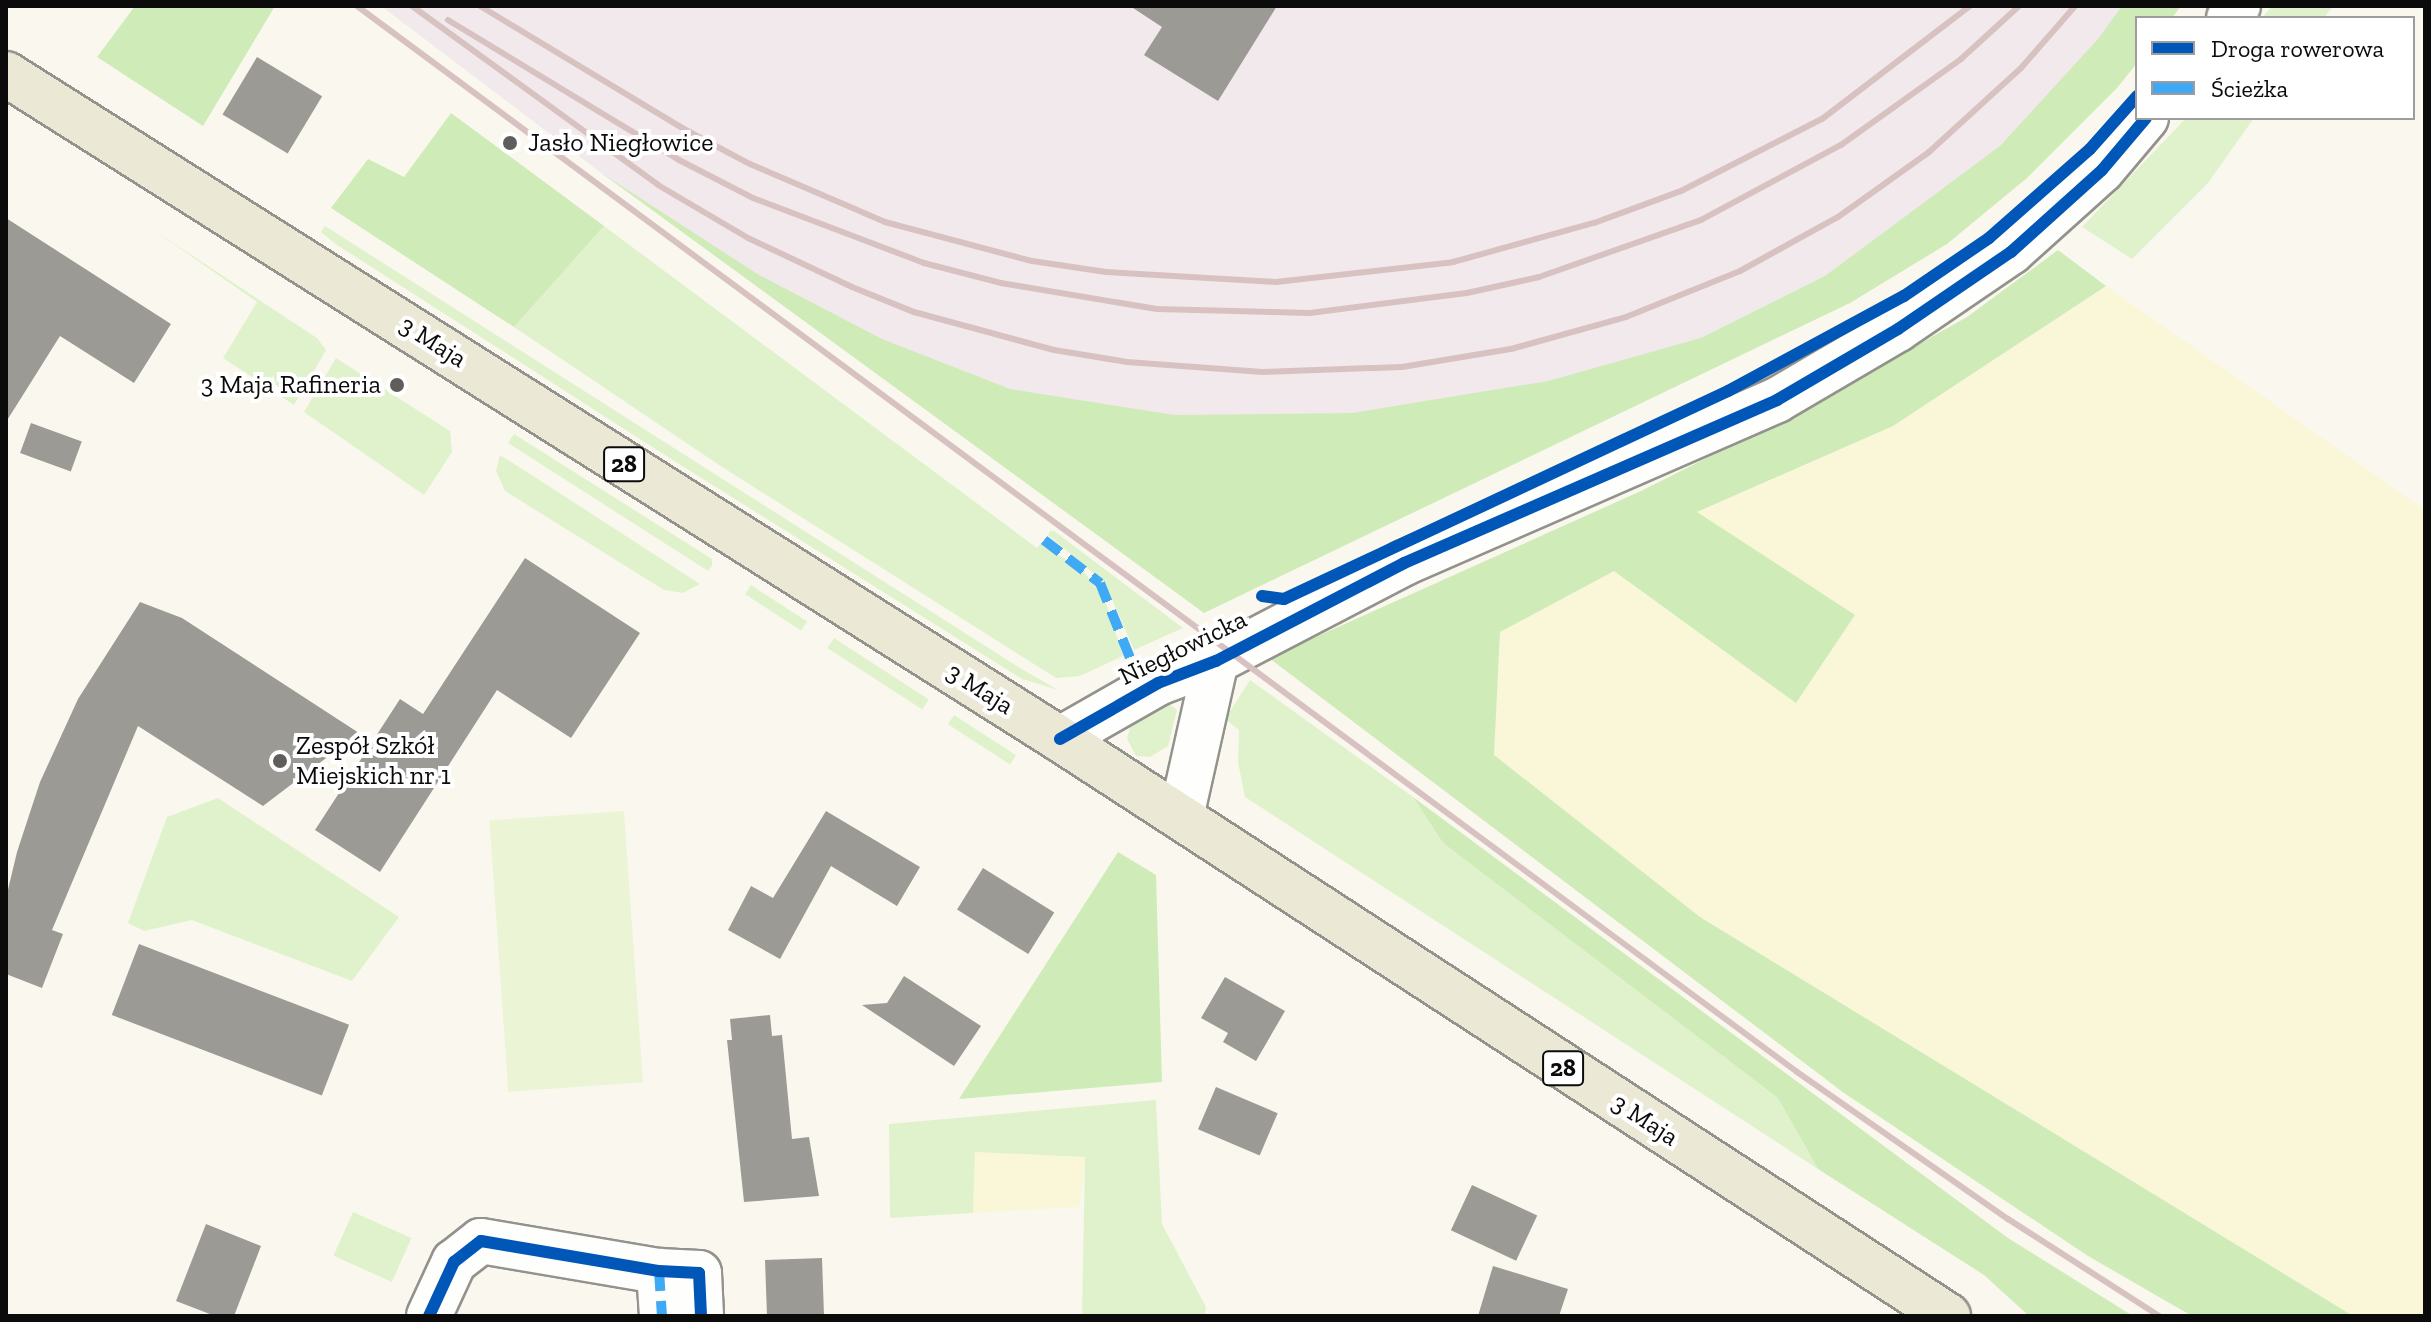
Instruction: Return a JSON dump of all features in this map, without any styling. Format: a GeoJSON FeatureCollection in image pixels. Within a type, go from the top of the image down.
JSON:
{"type":"FeatureCollection","features":[{"type":"Feature","properties":{"kind":"main road","name":"3 Maja"},"geometry":{"type":"LineString","coordinates":[[6,74],[1060,739],[1948,1316]]}},
{"type":"Feature","properties":{"kind":"street","name":"Niegłowicka"},"geometry":{"type":"LineString","coordinates":[[1060,739],[1158,683],[1216,661],[1404,563],[1777,400],[1898,329],[2011,252],[2102,170],[2144,120]]}},
{"type":"Feature","properties":{"kind":"street","name":"Niegłowicka"},"geometry":{"type":"LineString","coordinates":[[1181,817],[1216,661]]}},
{"type":"Feature","properties":{"kind":"street"},"geometry":{"type":"LineString","coordinates":[[429,1316],[454,1262],[481,1241],[659,1271],[699,1273],[701,1316]]}},
{"type":"Feature","properties":{"kind":"street"},"geometry":{"type":"LineString","coordinates":[[659,1271],[662,1316]]}},
{"type":"Feature","properties":{"kind":"shaded area"},"geometry":{"type":"Polygon","coordinates":[[[381,6],[2126,6],[2100,42],[2002,147],[1826,278],[1704,339],[1549,383],[1352,415],[1175,416],[1010,390],[881,341],[758,277],[600,172],[381,6]]]}},
{"type":"Feature","properties":{"kind":"shaded area"},"geometry":{"type":"Polygon","coordinates":[[[2106,286],[2425,510],[2425,1316],[2353,1316],[1700,917],[1494,755],[1500,632],[1614,571],[1796,703],[1855,615],[1696,513],[1893,426],[2106,286]]]}},
{"type":"Feature","properties":{"kind":"shaded area"},"geometry":{"type":"Polygon","coordinates":[[[975,1152],[1086,1157],[1080,1207],[973,1213],[975,1152]]]}},
{"type":"Feature","properties":{"kind":"green space"},"geometry":{"type":"Polygon","coordinates":[[[135,6],[275,6],[203,126],[97,57],[135,6]]]}},
{"type":"Feature","properties":{"kind":"green space"},"geometry":{"type":"Polygon","coordinates":[[[2122,6],[2181,6],[2174,16],[2135,16],[2135,66],[2117,88],[2027,178],[1947,244],[1850,303],[1204,613],[600,172],[759,275],[882,339],[1010,389],[1174,415],[1352,413],[1548,381],[1701,338],[1825,276],[2000,146],[2098,39],[2122,6]]]}},
{"type":"Feature","properties":{"kind":"green space"},"geometry":{"type":"Polygon","coordinates":[[[2272,6],[2333,6],[2326,16],[2264,16],[2272,6]]]}},
{"type":"Feature","properties":{"kind":"green space"},"geometry":{"type":"Polygon","coordinates":[[[451,113],[604,226],[514,327],[331,208],[368,159],[404,177],[451,113]]]}},
{"type":"Feature","properties":{"kind":"green space"},"geometry":{"type":"Polygon","coordinates":[[[2184,120],[2253,120],[2208,183],[2132,259],[2082,227],[2184,120]]]}},
{"type":"Feature","properties":{"kind":"green space"},"geometry":{"type":"Polygon","coordinates":[[[325,226],[1058,690],[1022,679],[671,459],[337,245],[321,232],[325,226]]]}},
{"type":"Feature","properties":{"kind":"green space"},"geometry":{"type":"Polygon","coordinates":[[[604,226],[1037,548],[1041,543],[1084,572],[1105,600],[1123,656],[1080,676],[1056,678],[722,467],[514,327],[604,226]]]}},
{"type":"Feature","properties":{"kind":"green space"},"geometry":{"type":"Polygon","coordinates":[[[155,231],[317,338],[326,350],[294,405],[223,358],[257,302],[155,231]]]}},
{"type":"Feature","properties":{"kind":"green space"},"geometry":{"type":"Polygon","coordinates":[[[2058,250],[2106,286],[1893,426],[1697,512],[1855,615],[1796,703],[1614,571],[1500,632],[1494,755],[1700,917],[2353,1316],[2192,1316],[2088,1256],[1844,1093],[1269,658],[1641,491],[1802,410],[1967,317],[2058,250]]]}},
{"type":"Feature","properties":{"kind":"green space"},"geometry":{"type":"Polygon","coordinates":[[[336,358],[450,431],[452,452],[424,495],[304,412],[336,358]]]}},
{"type":"Feature","properties":{"kind":"green space"},"geometry":{"type":"Polygon","coordinates":[[[514,434],[712,559],[712,566],[708,571],[508,443],[514,434]]]}},
{"type":"Feature","properties":{"kind":"green space"},"geometry":{"type":"Polygon","coordinates":[[[500,455],[700,584],[683,593],[664,590],[505,491],[496,471],[500,455]]]}},
{"type":"Feature","properties":{"kind":"green space"},"geometry":{"type":"Polygon","coordinates":[[[1050,531],[1183,628],[1134,650],[1105,583],[1048,535],[1050,531]]]}},
{"type":"Feature","properties":{"kind":"green space"},"geometry":{"type":"Polygon","coordinates":[[[751,585],[807,621],[801,631],[745,594],[751,585]]]}},
{"type":"Feature","properties":{"kind":"green space"},"geometry":{"type":"Polygon","coordinates":[[[834,638],[929,700],[922,710],[827,648],[834,638]]]}},
{"type":"Feature","properties":{"kind":"green space"},"geometry":{"type":"Polygon","coordinates":[[[1250,680],[1413,797],[1443,843],[1778,1098],[1818,1169],[1245,797],[1238,762],[1239,730],[1225,719],[1250,680]]]}},
{"type":"Feature","properties":{"kind":"green space"},"geometry":{"type":"Polygon","coordinates":[[[1168,703],[1177,710],[1168,746],[1150,757],[1136,756],[1127,739],[1131,723],[1168,703]]]}},
{"type":"Feature","properties":{"kind":"green space"},"geometry":{"type":"Polygon","coordinates":[[[954,715],[1016,755],[1010,765],[948,724],[954,715]]]}},
{"type":"Feature","properties":{"kind":"green space"},"geometry":{"type":"Polygon","coordinates":[[[1413,797],[2008,1238],[2133,1316],[2029,1316],[1984,1275],[1818,1169],[1778,1098],[1443,843],[1413,797]]]}},
{"type":"Feature","properties":{"kind":"green space"},"geometry":{"type":"Polygon","coordinates":[[[218,798],[399,917],[352,981],[192,920],[144,931],[128,923],[167,817],[218,798]]]}},
{"type":"Feature","properties":{"kind":"green space"},"geometry":{"type":"Polygon","coordinates":[[[624,811],[643,1082],[508,1092],[489,820],[624,811]]]}},
{"type":"Feature","properties":{"kind":"green space"},"geometry":{"type":"Polygon","coordinates":[[[1118,852],[1156,875],[1162,1082],[959,1099],[1118,852]]]}},
{"type":"Feature","properties":{"kind":"green space"},"geometry":{"type":"Polygon","coordinates":[[[1156,1100],[1162,1224],[1206,1307],[1205,1316],[1082,1316],[1085,1157],[975,1152],[973,1213],[890,1218],[889,1124],[1156,1100]]]}},
{"type":"Feature","properties":{"kind":"green space"},"geometry":{"type":"Polygon","coordinates":[[[353,1212],[411,1238],[392,1282],[333,1256],[353,1212]]]}},
{"type":"Feature","properties":{"kind":"building"},"geometry":{"type":"Polygon","coordinates":[[[1130,6],[1277,6],[1218,101],[1144,55],[1162,27],[1130,6]]]}},
{"type":"Feature","properties":{"kind":"building"},"geometry":{"type":"Polygon","coordinates":[[[257,57],[322,96],[288,154],[222,114],[257,57]]]}},
{"type":"Feature","properties":{"kind":"building"},"geometry":{"type":"Polygon","coordinates":[[[6,218],[171,324],[134,383],[60,336],[6,422],[6,218]]]}},
{"type":"Feature","properties":{"kind":"building"},"geometry":{"type":"Polygon","coordinates":[[[31,423],[82,441],[71,472],[20,453],[31,423]]]}},
{"type":"Feature","properties":{"kind":"building"},"geometry":{"type":"Polygon","coordinates":[[[525,558],[640,633],[571,738],[497,690],[380,872],[315,830],[400,699],[423,714],[525,558]]]}},
{"type":"Feature","properties":{"kind":"building","name":"Zespół Szkół Miejskich nr 1"},"geometry":{"type":"Polygon","coordinates":[[[140,602],[182,618],[359,733],[263,806],[138,726],[52,930],[63,934],[42,988],[6,974],[6,898],[17,852],[40,782],[78,699],[140,602]]]}},
{"type":"Feature","properties":{"kind":"building"},"geometry":{"type":"Polygon","coordinates":[[[826,811],[920,867],[897,906],[831,866],[780,959],[728,930],[751,886],[773,898],[826,811]]]}},
{"type":"Feature","properties":{"kind":"building"},"geometry":{"type":"Polygon","coordinates":[[[983,868],[1054,913],[1028,954],[957,910],[983,868]]]}},
{"type":"Feature","properties":{"kind":"building"},"geometry":{"type":"Polygon","coordinates":[[[139,944],[349,1025],[322,1096],[112,1015],[139,944]]]}},
{"type":"Feature","properties":{"kind":"building"},"geometry":{"type":"Polygon","coordinates":[[[904,976],[981,1026],[954,1066],[862,1005],[887,1003],[904,976]]]}},
{"type":"Feature","properties":{"kind":"building"},"geometry":{"type":"Polygon","coordinates":[[[1225,977],[1285,1011],[1256,1061],[1223,1042],[1228,1033],[1201,1018],[1225,977]]]}},
{"type":"Feature","properties":{"kind":"building"},"geometry":{"type":"Polygon","coordinates":[[[770,1015],[772,1036],[782,1035],[792,1139],[809,1137],[819,1196],[744,1202],[727,1040],[732,1040],[730,1019],[770,1015]]]}},
{"type":"Feature","properties":{"kind":"building"},"geometry":{"type":"Polygon","coordinates":[[[1216,1087],[1278,1113],[1260,1156],[1198,1129],[1216,1087]]]}},
{"type":"Feature","properties":{"kind":"building"},"geometry":{"type":"Polygon","coordinates":[[[1472,1185],[1537,1215],[1516,1261],[1451,1230],[1472,1185]]]}},
{"type":"Feature","properties":{"kind":"building"},"geometry":{"type":"Polygon","coordinates":[[[206,1224],[261,1246],[234,1316],[215,1316],[176,1301],[206,1224]]]}},
{"type":"Feature","properties":{"kind":"building"},"geometry":{"type":"Polygon","coordinates":[[[822,1258],[824,1316],[767,1316],[765,1260],[822,1258]]]}},
{"type":"Feature","properties":{"kind":"building"},"geometry":{"type":"Polygon","coordinates":[[[1493,1266],[1568,1289],[1559,1316],[1478,1316],[1493,1266]]]}},
{"type":"Feature","properties":{"kind":"railway"},"geometry":{"type":"LineString","coordinates":[[357,6],[1797,1072],[2008,1219],[2159,1316]]}},
{"type":"Feature","properties":{"kind":"railway"},"geometry":{"type":"LineString","coordinates":[[412,6],[658,185],[748,238],[852,287],[914,312],[1054,350],[1127,362],[1263,372],[1402,367],[1511,349],[1626,317],[1740,271],[1838,217],[1929,152],[2021,68],[2075,6]]}},
{"type":"Feature","properties":{"kind":"railway"},"geometry":{"type":"LineString","coordinates":[[480,6],[682,128],[750,164],[885,222],[1032,261],[1106,272],[1276,282],[1453,262],[1594,223],[1681,191],[1822,119],[1970,6]]}},
{"type":"Feature","properties":{"kind":"railway"},"geometry":{"type":"LineString","coordinates":[[448,20],[679,160],[753,198],[924,263],[1001,283],[1157,309],[1310,313],[1467,293],[1539,277],[1701,220],[1841,145],[1961,59],[2019,6]]}},
{"type":"Feature","properties":{"kind":"marked path"},"geometry":{"type":"LineString","coordinates":[[1044,540],[1100,583],[1130,658]]}},
{"type":"Feature","properties":{"kind":"marked path"},"geometry":{"type":"LineString","coordinates":[[659,1271],[662,1316]]}},
{"type":"Feature","properties":{"kind":"cycle path"},"geometry":{"type":"LineString","coordinates":[[1262,596],[1284,599],[1728,391],[1904,296],[1989,238],[2090,149],[2135,98]]}},
{"type":"Feature","properties":{"kind":"cycle path"},"geometry":{"type":"LineString","coordinates":[[1060,739],[1158,683],[1216,661],[1404,563],[1777,400],[1898,329],[2011,252],[2102,170],[2144,120]]}},
{"type":"Feature","properties":{"kind":"cycle path"},"geometry":{"type":"LineString","coordinates":[[429,1316],[454,1262],[481,1241],[659,1271],[699,1273],[701,1316]]}},
{"type":"Feature","properties":{"kind":"place","name":"Jasło Niegłowice"},"geometry":{"type":"Point","coordinates":[510,143]}},
{"type":"Feature","properties":{"kind":"place","name":"3 Maja Rafineria"},"geometry":{"type":"Point","coordinates":[397,385]}},
{"type":"Feature","properties":{"kind":"place","name":"Zespół Szkół Miejskich nr 1"},"geometry":{"type":"Point","coordinates":[280,761]}}]}
